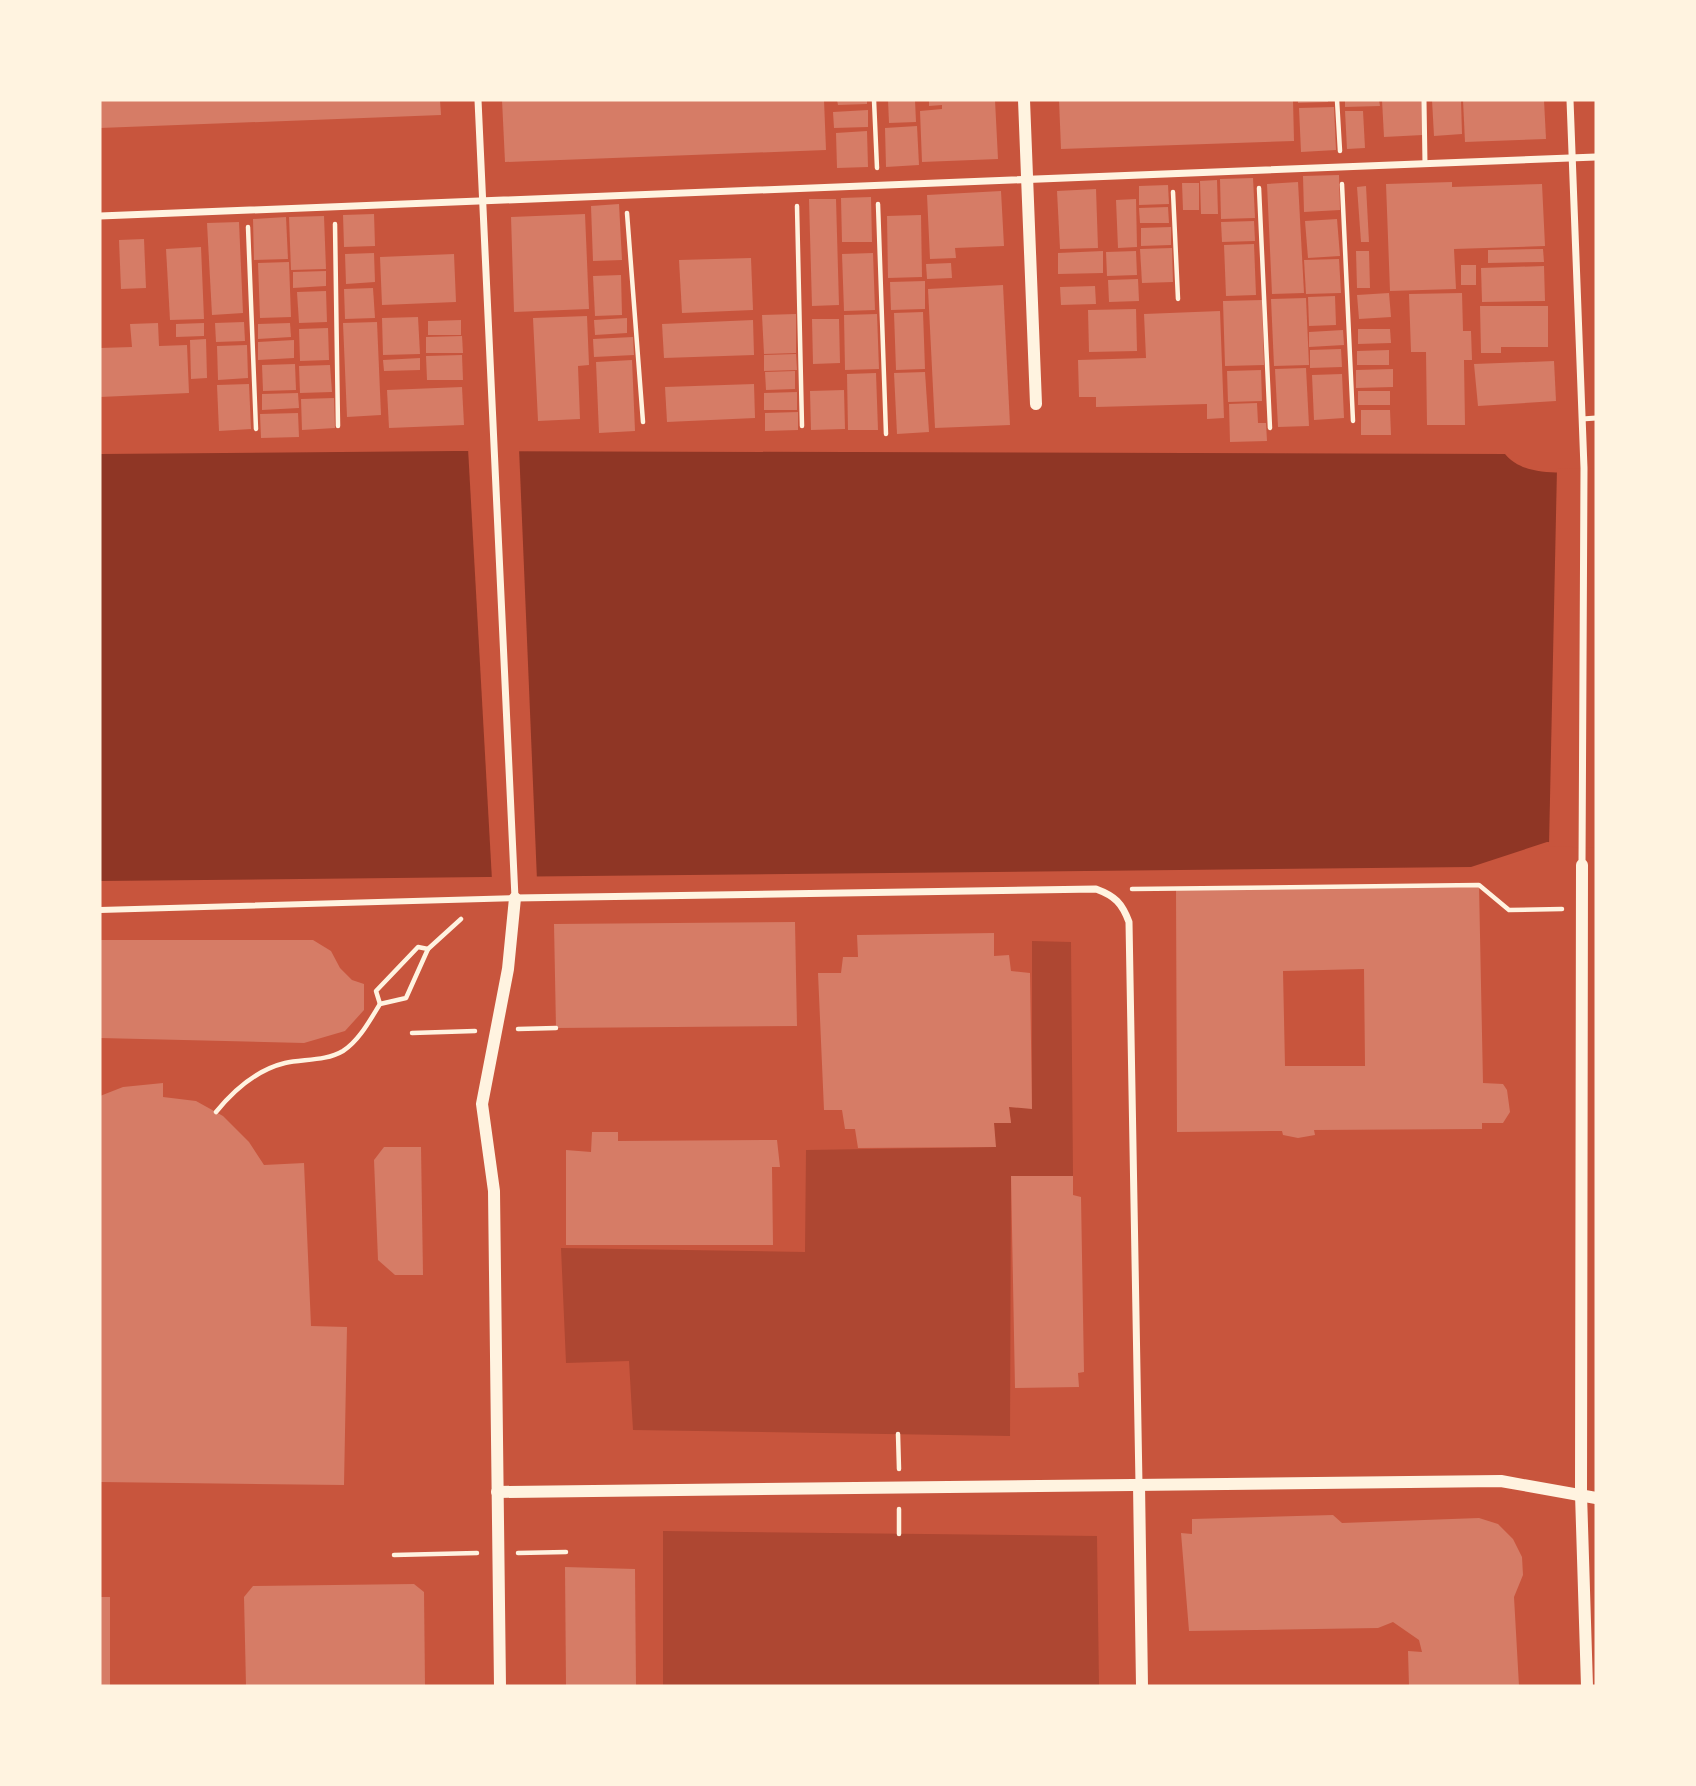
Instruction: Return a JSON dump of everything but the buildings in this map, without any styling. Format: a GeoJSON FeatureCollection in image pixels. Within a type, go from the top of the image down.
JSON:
{"type":"FeatureCollection","features":[{"type":"Feature","properties":{"kind":"street"},"geometry":{"type":"LineString","coordinates":[[478,100],[492,447],[515,892],[508,969],[482,1104],[495,1191],[500,1686]]}},
{"type":"Feature","properties":{"kind":"street"},"geometry":{"type":"LineString","coordinates":[[1024,100],[1036,404]]}},
{"type":"Feature","properties":{"kind":"street"},"geometry":{"type":"LineString","coordinates":[[1570,100],[1584,468],[1581,1494],[1587,1686]]}},
{"type":"Feature","properties":{"kind":"street"},"geometry":{"type":"LineString","coordinates":[[100,216],[1596,157]]}},
{"type":"Feature","properties":{"kind":"street"},"geometry":{"type":"LineString","coordinates":[[100,910],[482,899],[515,892],[1096,889],[1111,895],[1122,904],[1129,922],[1142,1686]]}},
{"type":"Feature","properties":{"kind":"street"},"geometry":{"type":"LineString","coordinates":[[1582,908],[1596,908]]}},
{"type":"Feature","properties":{"kind":"street"},"geometry":{"type":"LineString","coordinates":[[497,1492],[1501,1481],[1596,1498]]}},
{"type":"Feature","properties":{"kind":"lane"},"geometry":{"type":"LineString","coordinates":[[1424,100],[1425,164]]}},
{"type":"Feature","properties":{"kind":"lane"},"geometry":{"type":"LineString","coordinates":[[1582,419],[1596,418]]}},
{"type":"Feature","properties":{"kind":"path"},"geometry":{"type":"LineString","coordinates":[[874,100],[886,434]]}},
{"type":"Feature","properties":{"kind":"path"},"geometry":{"type":"LineString","coordinates":[[1337,100],[1353,421]]}},
{"type":"Feature","properties":{"kind":"path"},"geometry":{"type":"LineString","coordinates":[[1258,170],[1270,428]]}},
{"type":"Feature","properties":{"kind":"path"},"geometry":{"type":"LineString","coordinates":[[1172,173],[1178,299]]}},
{"type":"Feature","properties":{"kind":"path"},"geometry":{"type":"LineString","coordinates":[[796,189],[802,426]]}},
{"type":"Feature","properties":{"kind":"path"},"geometry":{"type":"LineString","coordinates":[[625,195],[643,422]]}},
{"type":"Feature","properties":{"kind":"path"},"geometry":{"type":"LineString","coordinates":[[335,207],[338,426]]}},
{"type":"Feature","properties":{"kind":"path"},"geometry":{"type":"LineString","coordinates":[[248,210],[256,429]]}},
{"type":"Feature","properties":{"kind":"path"},"geometry":{"type":"LineString","coordinates":[[1096,889],[1479,885],[1508,910],[1582,908]]}},
{"type":"Feature","properties":{"kind":"path"},"geometry":{"type":"LineString","coordinates":[[216,1112],[242,1084],[261,1072],[284,1063],[324,1058],[344,1050],[365,1029],[380,1004],[406,998],[428,949],[482,899]]}},
{"type":"Feature","properties":{"kind":"path"},"geometry":{"type":"LineString","coordinates":[[380,1004],[376,990],[418,947],[428,949]]}},
{"type":"Feature","properties":{"kind":"shaded area"},"geometry":{"type":"Polygon","coordinates":[[[457,451],[1505,454],[1514,462],[1535,470],[1596,472],[1596,844],[1547,842],[1471,867],[100,881],[100,454],[457,451]]]}},
{"type":"Feature","properties":{"kind":"shaded area"},"geometry":{"type":"Polygon","coordinates":[[[1032,941],[1071,942],[1073,1176],[1011,1177],[1010,1436],[633,1430],[629,1361],[566,1363],[561,1248],[805,1252],[806,1150],[995,1147],[994,1123],[1011,1123],[1009,1107],[1032,1108],[1032,941]]]}},
{"type":"Feature","properties":{"kind":"shaded area"},"geometry":{"type":"Polygon","coordinates":[[[663,1531],[1097,1536],[1099,1686],[663,1686],[663,1531]]]}},
{"type":"Feature","properties":{"kind":"pier"},"geometry":{"type":"Polygon","coordinates":[[[468,448],[519,448],[537,880],[492,880],[468,448]]]}},
{"type":"Feature","properties":{"kind":"pier"},"geometry":{"type":"Polygon","coordinates":[[[1557,468],[1596,469],[1596,848],[1549,846],[1557,468]]]}}]}
